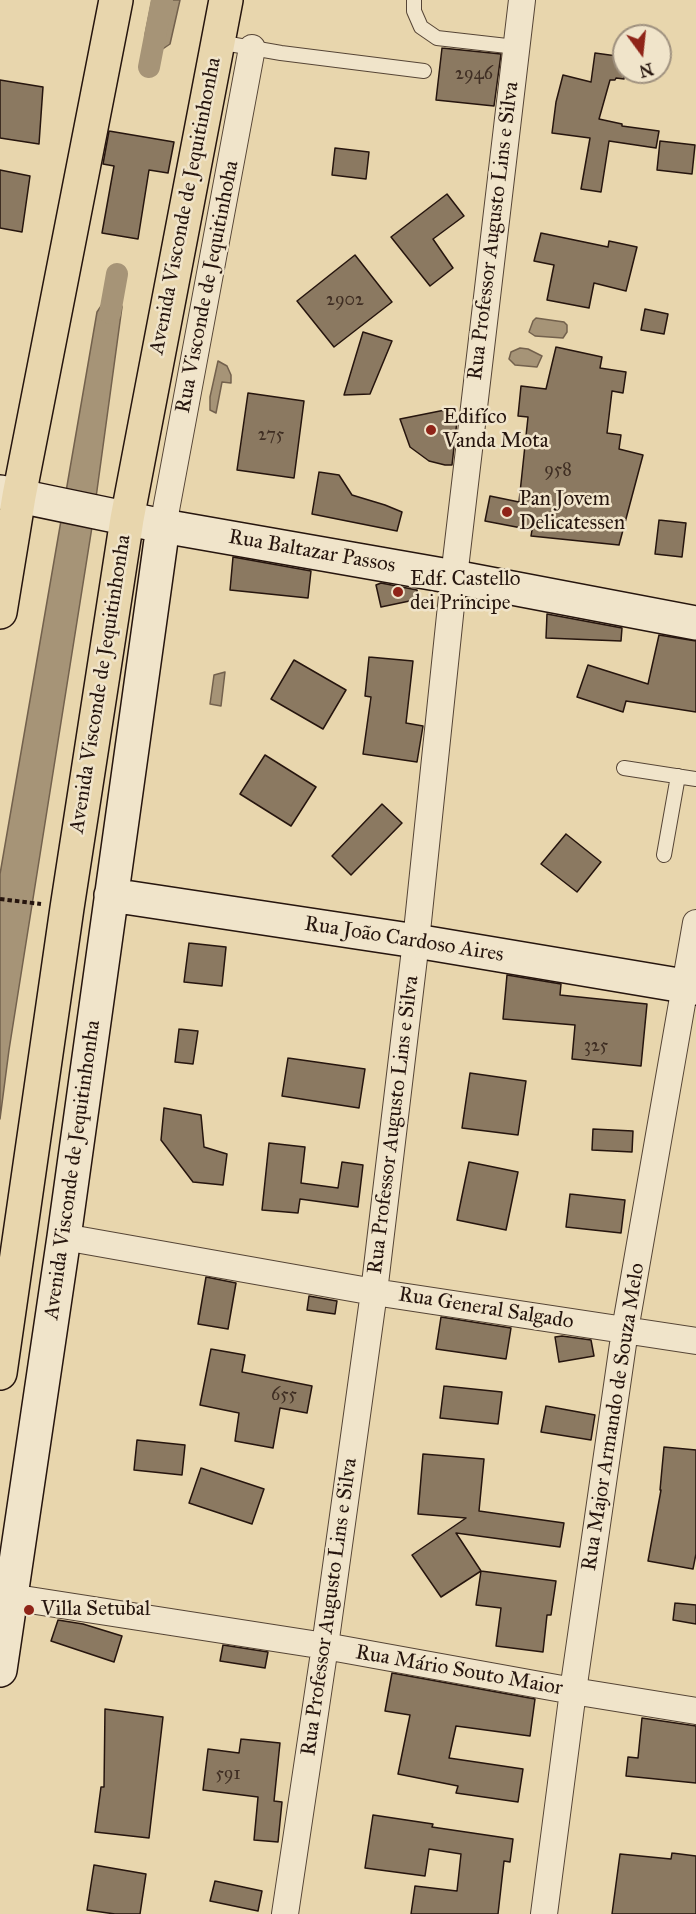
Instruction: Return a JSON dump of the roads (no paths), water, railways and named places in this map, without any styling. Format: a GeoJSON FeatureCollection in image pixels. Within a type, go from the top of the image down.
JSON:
{"type":"FeatureCollection","features":[{"type":"Feature","properties":{"kind":"main road"},"geometry":{"type":"LineString","coordinates":[[0,612],[18,496],[116,0]]}},
{"type":"Feature","properties":{"kind":"main road","name":"Avenida Visconde de Jequitinhonha"},"geometry":{"type":"LineString","coordinates":[[0,1373],[67,908],[114,517],[198,138],[226,0]]}},
{"type":"Feature","properties":{"kind":"street","name":"Rua Professor Augusto Lins e Silva"},"geometry":{"type":"LineString","coordinates":[[285,1914],[374,1292],[416,941],[454,576],[522,0]]}},
{"type":"Feature","properties":{"kind":"street","name":"Rua Visconde de Jequitinhoha"},"geometry":{"type":"LineString","coordinates":[[163,526],[252,48]]}},
{"type":"Feature","properties":{"kind":"street","name":"Rua Baltazar Passos"},"geometry":{"type":"LineString","coordinates":[[18,496],[114,517],[454,576],[696,623]]}},
{"type":"Feature","properties":{"kind":"street","name":"Avenida Visconde de Jequitinhonha"},"geometry":{"type":"LineString","coordinates":[[0,1670],[64,1237],[163,526]]}},
{"type":"Feature","properties":{"kind":"street","name":"Rua João Cardoso Aires"},"geometry":{"type":"LineString","coordinates":[[111,895],[416,941],[691,987]]}},
{"type":"Feature","properties":{"kind":"street","name":"Rua Major Armando de Souza Melo"},"geometry":{"type":"LineString","coordinates":[[544,1914],[573,1691],[625,1330],[691,987],[696,923]]}},
{"type":"Feature","properties":{"kind":"street","name":"Rua General Salgado"},"geometry":{"type":"LineString","coordinates":[[64,1237],[374,1292],[696,1341]]}},
{"type":"Feature","properties":{"kind":"street","name":"Rua Mário Souto Maior"},"geometry":{"type":"LineString","coordinates":[[10,1597],[325,1646],[696,1711]]}},
{"type":"Feature","properties":{"kind":"lane"},"geometry":{"type":"LineString","coordinates":[[414,0],[414,11],[421,27],[437,38],[516,47]]}},
{"type":"Feature","properties":{"kind":"lane"},"geometry":{"type":"LineString","coordinates":[[218,42],[424,71]]}},
{"type":"Feature","properties":{"kind":"lane"},"geometry":{"type":"LineString","coordinates":[[624,768],[696,779]]}},
{"type":"Feature","properties":{"kind":"lane"},"geometry":{"type":"LineString","coordinates":[[664,855],[678,776]]}},
{"type":"Feature","properties":{"kind":"waterway"},"geometry":{"type":"LineString","coordinates":[[149,67],[162,0]]}},
{"type":"Feature","properties":{"kind":"waterway"},"geometry":{"type":"LineString","coordinates":[[110,313],[117,274]]}},
{"type":"Feature","properties":{"kind":"place","name":"Edifíco Vanda Mota"},"geometry":{"type":"Point","coordinates":[431,430]}},
{"type":"Feature","properties":{"kind":"place","name":"Pan Jovem Delicatessen"},"geometry":{"type":"Point","coordinates":[507,512]}},
{"type":"Feature","properties":{"kind":"place","name":"Edf. Castello dei Principe"},"geometry":{"type":"Point","coordinates":[398,592]}},
{"type":"Feature","properties":{"kind":"place","name":"Villa Setubal"},"geometry":{"type":"Point","coordinates":[29,1610]}}]}
